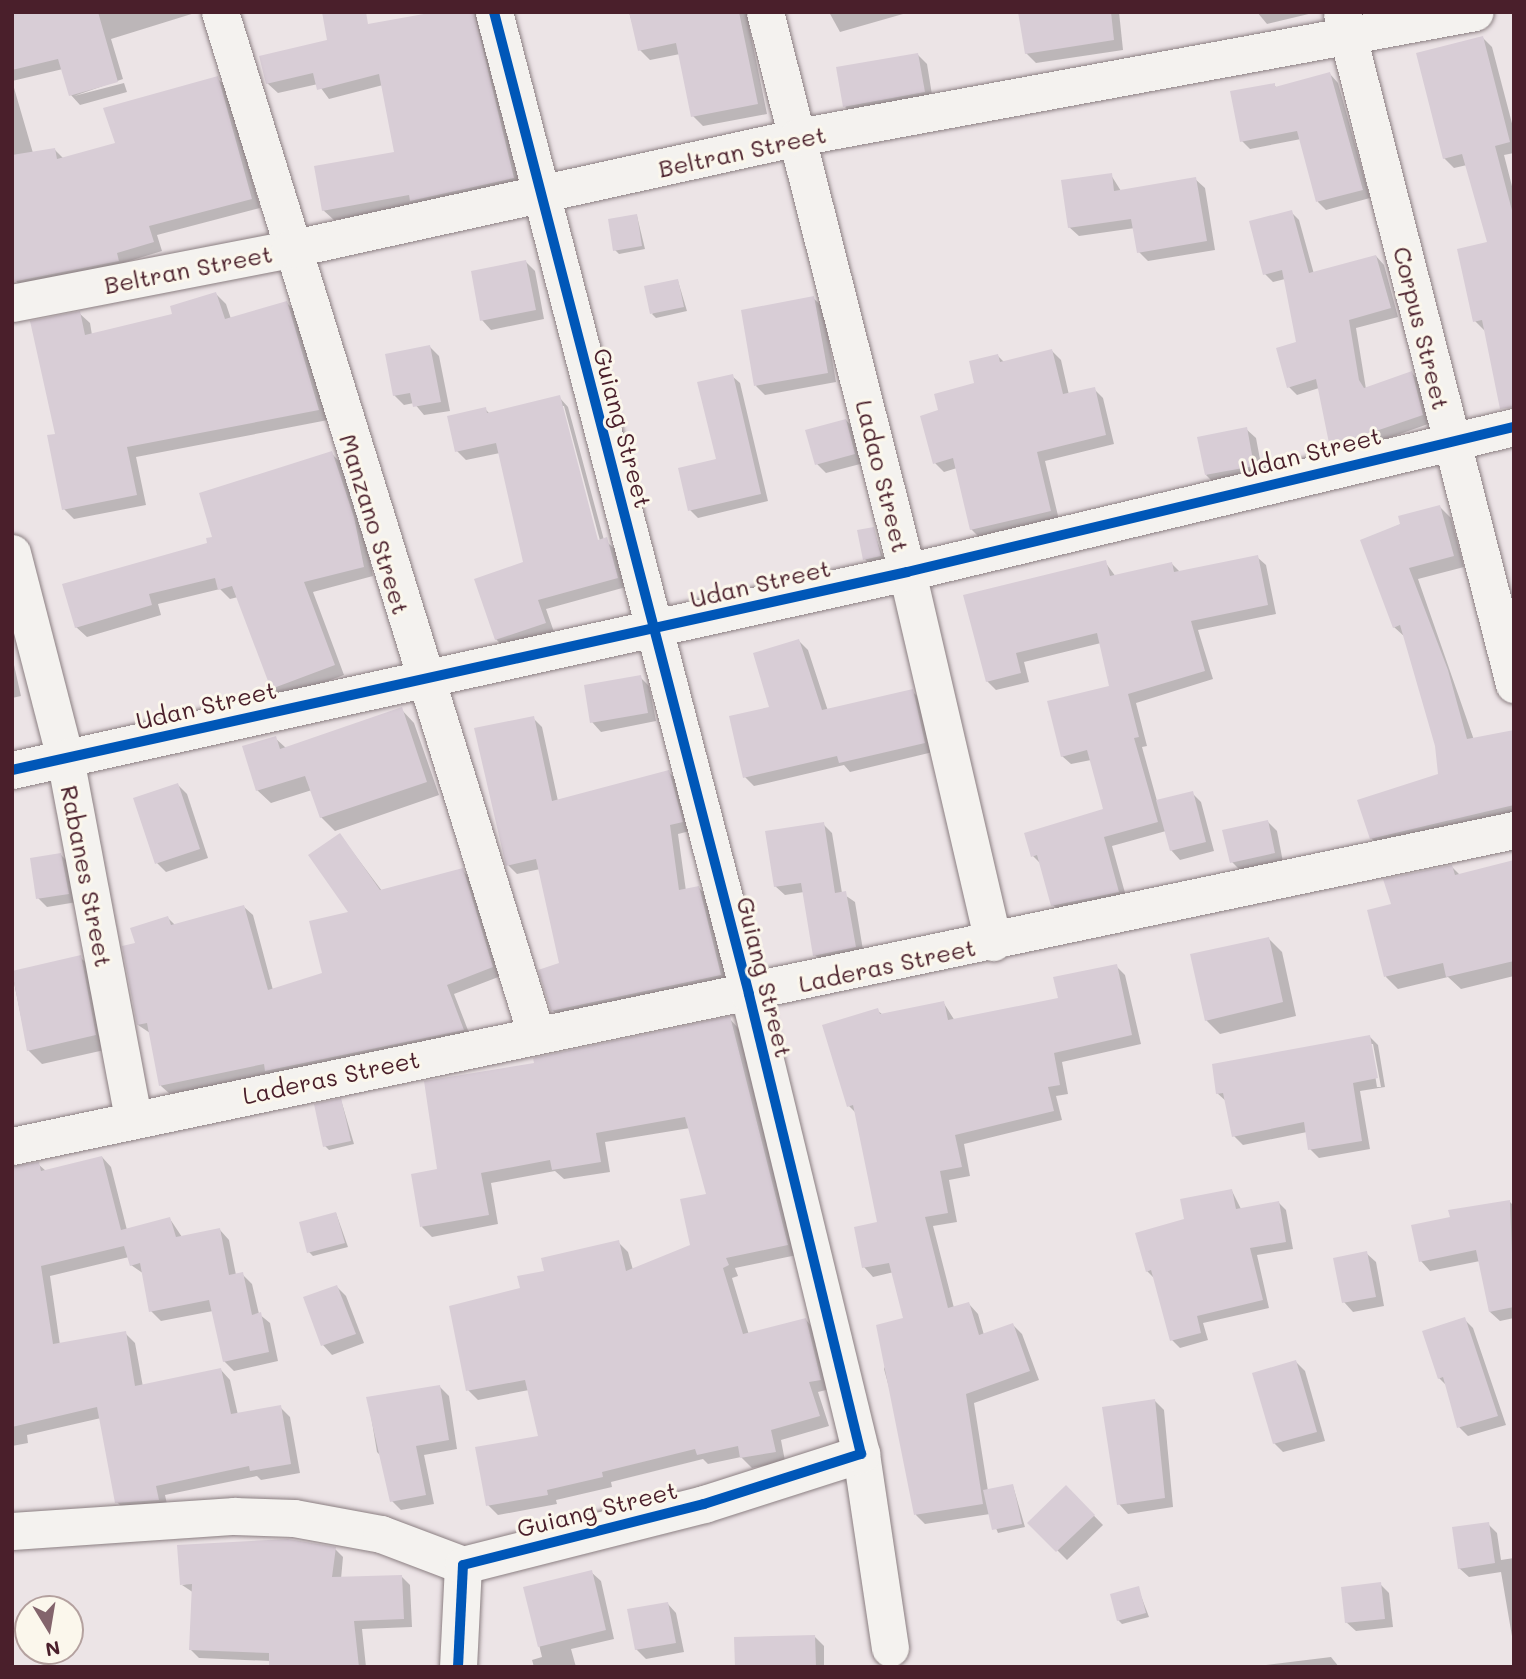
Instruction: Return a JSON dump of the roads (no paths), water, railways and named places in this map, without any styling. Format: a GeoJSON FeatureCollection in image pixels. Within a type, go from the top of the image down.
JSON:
{"type":"FeatureCollection","features":[{"type":"Feature","properties":{"kind":"street","name":"Manzano Street"},"geometry":{"type":"LineString","coordinates":[[220,12],[290,249],[536,1034]]}},
{"type":"Feature","properties":{"kind":"street","name":"Guiang Street"},"geometry":{"type":"LineString","coordinates":[[463,1565],[704,1504],[861,1454],[749,995],[494,12]]}},
{"type":"Feature","properties":{"kind":"street","name":"Ladao Street"},"geometry":{"type":"LineString","coordinates":[[765,12],[907,572],[993,942]]}},
{"type":"Feature","properties":{"kind":"street","name":"Beltran Street"},"geometry":{"type":"LineString","coordinates":[[12,303],[290,249],[797,137],[1345,24],[1475,12]]}},
{"type":"Feature","properties":{"kind":"street","name":"Corpus Street"},"geometry":{"type":"LineString","coordinates":[[1345,24],[1514,684]]}},
{"type":"Feature","properties":{"kind":"street","name":"Udan Street"},"geometry":{"type":"LineString","coordinates":[[12,770],[907,572],[1514,427]]}},
{"type":"Feature","properties":{"kind":"street","name":"Rabanes Street"},"geometry":{"type":"LineString","coordinates":[[12,554],[65,758],[133,1119]]}},
{"type":"Feature","properties":{"kind":"street","name":"Laderas Street"},"geometry":{"type":"LineString","coordinates":[[12,1146],[536,1034],[749,995],[1514,830]]}},
{"type":"Feature","properties":{"kind":"street"},"geometry":{"type":"LineString","coordinates":[[861,1454],[890,1648]]}},
{"type":"Feature","properties":{"kind":"street"},"geometry":{"type":"LineString","coordinates":[[12,1531],[234,1516],[294,1518],[380,1534],[463,1565],[457,1667]]}}]}
